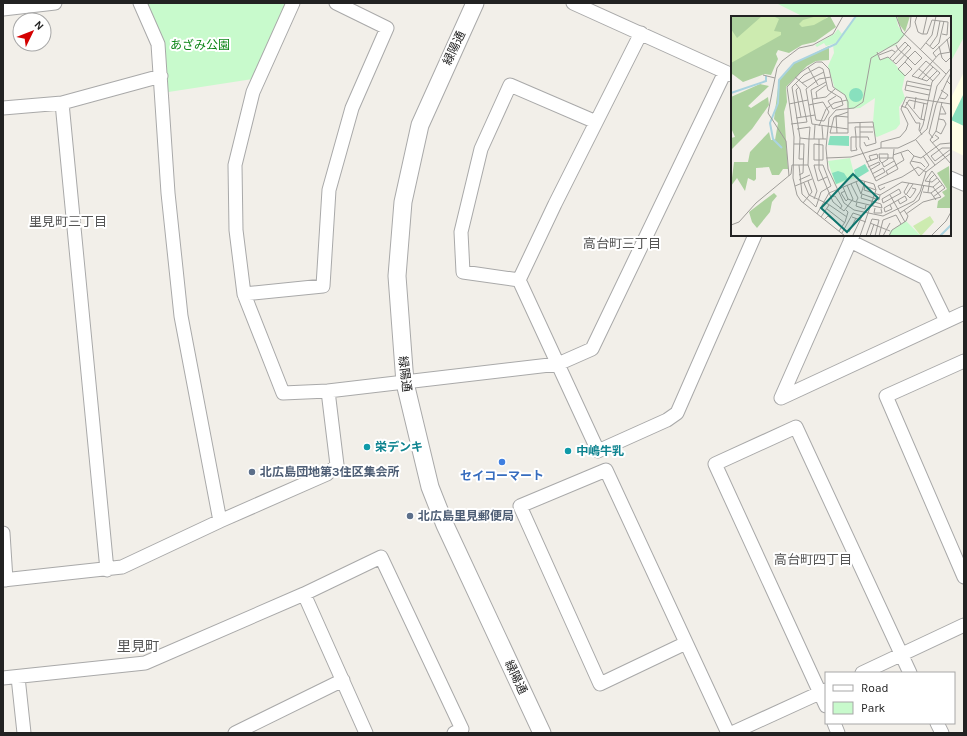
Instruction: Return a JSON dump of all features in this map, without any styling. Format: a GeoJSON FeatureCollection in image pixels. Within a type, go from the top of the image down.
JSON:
{"type":"FeatureCollection","features":[{"type":"Feature","properties":{"kind":"street"},"geometry":{"type":"LineString","coordinates":[[3,8],[56,3]]}},
{"type":"Feature","properties":{"kind":"street"},"geometry":{"type":"LineString","coordinates":[[140,3],[158,44],[168,193],[181,316],[220,521]]}},
{"type":"Feature","properties":{"kind":"street"},"geometry":{"type":"LineString","coordinates":[[293,3],[253,92],[234,165],[236,230],[244,294],[283,393],[328,391],[405,383],[558,364],[592,349],[729,74],[573,3]]}},
{"type":"Feature","properties":{"kind":"street"},"geometry":{"type":"LineString","coordinates":[[244,294],[323,286],[329,190],[352,108],[387,28],[336,3]]}},
{"type":"Feature","properties":{"kind":"street","name":"緑陽通"},"geometry":{"type":"LineString","coordinates":[[475,3],[420,125],[403,202],[397,276],[405,383],[430,487],[445,526],[542,733]]}},
{"type":"Feature","properties":{"kind":"street"},"geometry":{"type":"LineString","coordinates":[[519,280],[641,33]]}},
{"type":"Feature","properties":{"kind":"street"},"geometry":{"type":"LineString","coordinates":[[3,108],[62,103],[161,76]]}},
{"type":"Feature","properties":{"kind":"street"},"geometry":{"type":"LineString","coordinates":[[519,280],[463,272],[461,232],[481,149],[510,85],[596,122]]}},
{"type":"Feature","properties":{"kind":"street"},"geometry":{"type":"LineString","coordinates":[[62,103],[107,570]]}},
{"type":"Feature","properties":{"kind":"street"},"geometry":{"type":"LineString","coordinates":[[951,178],[964,184]]}},
{"type":"Feature","properties":{"kind":"street"},"geometry":{"type":"LineString","coordinates":[[519,280],[598,452],[667,420],[677,413],[754,236]]}},
{"type":"Feature","properties":{"kind":"street"},"geometry":{"type":"LineString","coordinates":[[946,321],[925,278],[851,238],[781,398],[964,313]]}},
{"type":"Feature","properties":{"kind":"street"},"geometry":{"type":"LineString","coordinates":[[964,361],[886,396],[964,577]]}},
{"type":"Feature","properties":{"kind":"street"},"geometry":{"type":"LineString","coordinates":[[3,533],[5,580],[107,570],[122,567],[220,521],[327,474],[337,465],[328,391]]}},
{"type":"Feature","properties":{"kind":"street"},"geometry":{"type":"LineString","coordinates":[[825,701],[823,691],[715,464],[796,427],[900,655],[909,672]]}},
{"type":"Feature","properties":{"kind":"street"},"geometry":{"type":"LineString","coordinates":[[686,643],[600,684],[520,506],[606,470],[728,733]]}},
{"type":"Feature","properties":{"kind":"street"},"geometry":{"type":"LineString","coordinates":[[3,678],[145,663],[304,594],[381,557],[462,729],[454,733]]}},
{"type":"Feature","properties":{"kind":"street"},"geometry":{"type":"LineString","coordinates":[[304,594],[366,733]]}},
{"type":"Feature","properties":{"kind":"street"},"geometry":{"type":"LineString","coordinates":[[864,672],[964,625]]}},
{"type":"Feature","properties":{"kind":"street"},"geometry":{"type":"LineString","coordinates":[[18,677],[24,733]]}},
{"type":"Feature","properties":{"kind":"street"},"geometry":{"type":"LineString","coordinates":[[235,733],[343,680]]}},
{"type":"Feature","properties":{"kind":"street"},"geometry":{"type":"LineString","coordinates":[[732,733],[823,691]]}},
{"type":"Feature","properties":{"kind":"street"},"geometry":{"type":"LineString","coordinates":[[938,724],[942,733]]}},
{"type":"Feature","properties":{"kind":"shaded area"},"geometry":{"type":"Polygon","coordinates":[[[964,72],[964,156],[951,150],[951,98],[964,72]]]}},
{"type":"Feature","properties":{"kind":"green space","name":"あざみ公園"},"geometry":{"type":"Polygon","coordinates":[[[140,3],[293,3],[259,78],[162,93],[161,76],[140,3]]]}},
{"type":"Feature","properties":{"kind":"green space"},"geometry":{"type":"Polygon","coordinates":[[[776,3],[964,3],[964,37],[951,61],[951,16],[802,16],[776,3]]]}},
{"type":"Feature","properties":{"kind":"green space"},"geometry":{"type":"Polygon","coordinates":[[[964,93],[964,126],[951,120],[964,93]]]}},
{"type":"Feature","properties":{"kind":"place","name":"栄デンキ"},"geometry":{"type":"Point","coordinates":[367,447]}},
{"type":"Feature","properties":{"kind":"place","name":"中嶋牛乳"},"geometry":{"type":"Point","coordinates":[568,451]}},
{"type":"Feature","properties":{"kind":"place","name":"セイコーマート"},"geometry":{"type":"Point","coordinates":[502,462]}},
{"type":"Feature","properties":{"kind":"place","name":"北広島団地第3住区集会所"},"geometry":{"type":"Point","coordinates":[252,472]}},
{"type":"Feature","properties":{"kind":"place","name":"北広島里見郵便局"},"geometry":{"type":"Point","coordinates":[410,516]}},
{"type":"Feature","properties":{"kind":"district","name":"里見町三丁目"},"geometry":{"type":"Point","coordinates":[68,221]}},
{"type":"Feature","properties":{"kind":"district","name":"高台町三丁目"},"geometry":{"type":"Point","coordinates":[622,243]}},
{"type":"Feature","properties":{"kind":"district","name":"高台町四丁目"},"geometry":{"type":"Point","coordinates":[813,559]}},
{"type":"Feature","properties":{"kind":"district","name":"里見町"},"geometry":{"type":"Point","coordinates":[138,646]}}]}
